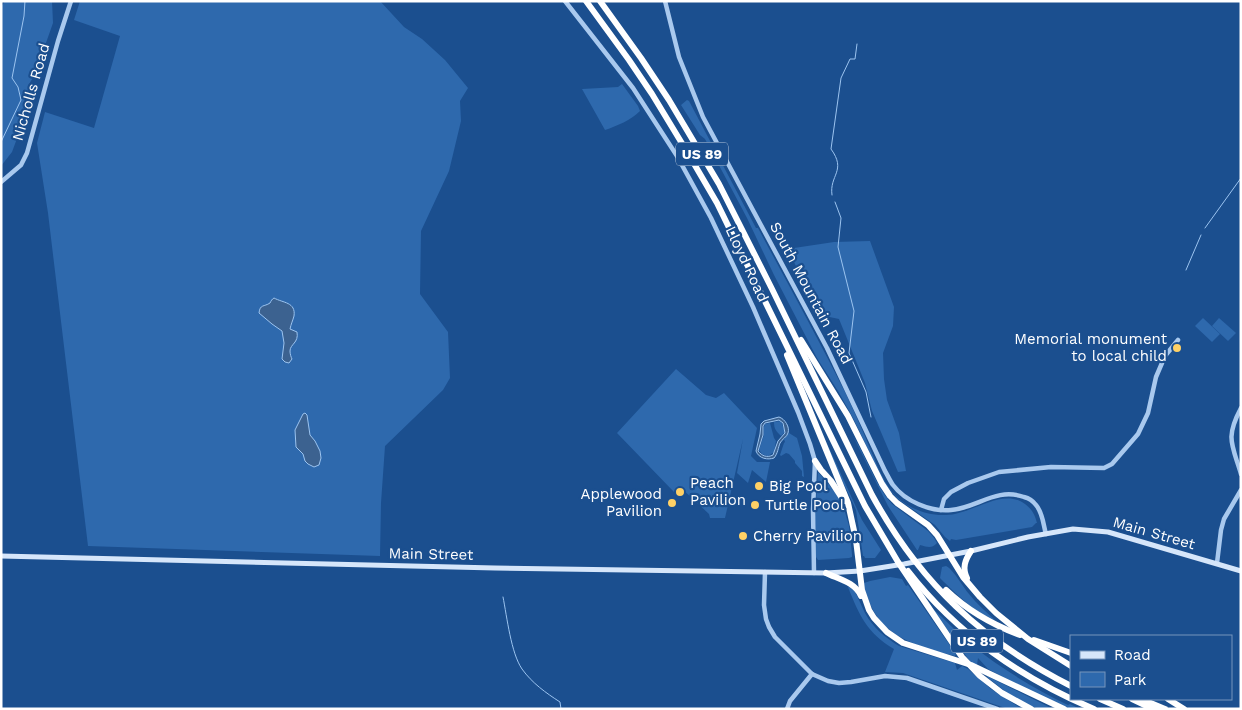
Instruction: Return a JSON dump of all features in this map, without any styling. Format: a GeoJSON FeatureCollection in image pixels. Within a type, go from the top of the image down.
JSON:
{"type":"FeatureCollection","features":[{"type":"Feature","properties":{"kind":"highway","name":"US 89"},"geometry":{"type":"LineString","coordinates":[[586,1],[640,76],[686,150],[725,220],[865,506],[886,542],[926,593],[960,626],[993,653],[1027,676],[1070,698]]}},
{"type":"Feature","properties":{"kind":"highway","name":"US 89"},"geometry":{"type":"LineString","coordinates":[[600,1],[641,58],[689,131],[719,184],[872,495],[911,557],[928,578],[972,622],[1016,656],[1070,685]]}},
{"type":"Feature","properties":{"kind":"highway"},"geometry":{"type":"LineString","coordinates":[[772,289],[848,416],[884,488],[894,499],[937,534],[963,577],[996,613],[1028,639],[1070,666]]}},
{"type":"Feature","properties":{"kind":"highway"},"geometry":{"type":"LineString","coordinates":[[767,306],[848,503],[853,522],[862,590],[867,607]]}},
{"type":"Feature","properties":{"kind":"highway"},"geometry":{"type":"LineString","coordinates":[[815,461],[849,508]]}},
{"type":"Feature","properties":{"kind":"highway"},"geometry":{"type":"LineString","coordinates":[[886,542],[962,657],[980,676],[1002,693],[1031,709]]}},
{"type":"Feature","properties":{"kind":"highway"},"geometry":{"type":"LineString","coordinates":[[902,542],[942,587],[973,612],[1002,628],[1070,653]]}},
{"type":"Feature","properties":{"kind":"highway"},"geometry":{"type":"LineString","coordinates":[[971,551],[964,564],[964,572],[971,586]]}},
{"type":"Feature","properties":{"kind":"highway"},"geometry":{"type":"LineString","coordinates":[[826,573],[853,585],[880,626],[894,638],[914,647],[971,665],[1064,709]]}},
{"type":"Feature","properties":{"kind":"highway","name":"US 89"},"geometry":{"type":"LineString","coordinates":[[1074,700],[1094,709]]}},
{"type":"Feature","properties":{"kind":"highway"},"geometry":{"type":"LineString","coordinates":[[1102,700],[1123,709]]}},
{"type":"Feature","properties":{"kind":"highway"},"geometry":{"type":"LineString","coordinates":[[1134,700],[1152,709]]}},
{"type":"Feature","properties":{"kind":"highway"},"geometry":{"type":"LineString","coordinates":[[1143,700],[1165,709]]}},
{"type":"Feature","properties":{"kind":"highway"},"geometry":{"type":"LineString","coordinates":[[1170,700],[1184,709]]}},
{"type":"Feature","properties":{"kind":"main road","name":"Main Street"},"geometry":{"type":"LineString","coordinates":[[1046,534],[1073,529],[1108,532],[1241,571]]}},
{"type":"Feature","properties":{"kind":"main road"},"geometry":{"type":"LineString","coordinates":[[950,554],[1046,534]]}},
{"type":"Feature","properties":{"kind":"main road","name":"Main Street"},"geometry":{"type":"LineString","coordinates":[[1,556],[295,564],[826,573],[860,571],[950,554]]}},
{"type":"Feature","properties":{"kind":"street","name":"Nicholls Road"},"geometry":{"type":"LineString","coordinates":[[1,182],[21,165],[27,153],[71,1]]}},
{"type":"Feature","properties":{"kind":"street","name":"Lloyd Road"},"geometry":{"type":"LineString","coordinates":[[565,1],[633,88],[677,156],[727,248],[754,307],[798,412],[815,461],[813,510],[814,573]]}},
{"type":"Feature","properties":{"kind":"street","name":"South Mountain Road"},"geometry":{"type":"LineString","coordinates":[[665,1],[679,56],[703,117],[827,348],[885,471],[894,485],[906,497],[920,504],[942,510],[966,507],[1004,493],[1017,494],[1028,498],[1036,505],[1041,514],[1046,534]]}},
{"type":"Feature","properties":{"kind":"street"},"geometry":{"type":"LineString","coordinates":[[942,510],[944,499],[951,492],[968,483],[999,472],[1051,467],[1104,468],[1112,464],[1138,434],[1148,413],[1156,377],[1165,356],[1178,340]]}},
{"type":"Feature","properties":{"kind":"street"},"geometry":{"type":"LineString","coordinates":[[1241,408],[1231,434],[1232,448],[1241,474]]}},
{"type":"Feature","properties":{"kind":"street"},"geometry":{"type":"LineString","coordinates":[[1217,564],[1224,519],[1241,490]]}},
{"type":"Feature","properties":{"kind":"street"},"geometry":{"type":"LineString","coordinates":[[765,572],[764,605],[769,627],[775,637],[812,674],[828,681],[839,683],[885,676],[907,678],[997,709]]}},
{"type":"Feature","properties":{"kind":"street"},"geometry":{"type":"LineString","coordinates":[[787,709],[790,701],[812,674]]}},
{"type":"Feature","properties":{"kind":"green space"},"geometry":{"type":"Polygon","coordinates":[[[5,1],[52,1],[53,23],[35,74],[28,86],[29,106],[12,152],[1,166],[1,7],[5,1]]]}},
{"type":"Feature","properties":{"kind":"green space"},"geometry":{"type":"Polygon","coordinates":[[[80,1],[380,1],[404,27],[422,39],[445,60],[468,88],[460,101],[461,121],[449,171],[421,231],[420,294],[448,332],[450,378],[443,390],[385,446],[380,556],[88,546],[48,213],[37,143],[45,112],[94,128],[120,36],[74,20],[80,1]]]}},
{"type":"Feature","properties":{"kind":"green space"},"geometry":{"type":"Polygon","coordinates":[[[622,84],[640,111],[624,122],[605,130],[582,89],[618,87],[622,84]]]}},
{"type":"Feature","properties":{"kind":"green space"},"geometry":{"type":"Polygon","coordinates":[[[687,100],[824,351],[862,429],[882,476],[892,492],[913,508],[939,515],[956,514],[996,500],[1016,500],[1030,508],[1037,523],[1032,527],[956,540],[951,539],[950,541],[935,525],[898,499],[884,483],[853,418],[817,358],[705,139],[700,135],[681,105],[687,100]]]}},
{"type":"Feature","properties":{"kind":"green space"},"geometry":{"type":"Polygon","coordinates":[[[870,241],[894,307],[893,326],[883,353],[884,379],[887,400],[899,433],[906,471],[898,472],[872,411],[865,383],[839,319],[820,315],[793,260],[794,248],[834,242],[870,241]]]}},
{"type":"Feature","properties":{"kind":"green space"},"geometry":{"type":"Polygon","coordinates":[[[1203,318],[1220,334],[1212,342],[1195,326],[1203,318]]]}},
{"type":"Feature","properties":{"kind":"green space"},"geometry":{"type":"Polygon","coordinates":[[[1219,318],[1236,333],[1228,341],[1212,326],[1219,318]]]}},
{"type":"Feature","properties":{"kind":"green space"},"geometry":{"type":"Polygon","coordinates":[[[676,369],[706,395],[716,398],[724,393],[757,428],[751,456],[757,462],[770,462],[766,482],[752,470],[748,483],[737,473],[743,439],[725,518],[710,518],[709,514],[679,486],[674,492],[617,433],[676,369]]]}},
{"type":"Feature","properties":{"kind":"green space"},"geometry":{"type":"Polygon","coordinates":[[[813,413],[862,520],[881,550],[875,558],[865,558],[863,556],[856,510],[813,413]]]}},
{"type":"Feature","properties":{"kind":"green space"},"geometry":{"type":"Polygon","coordinates":[[[781,421],[785,432],[781,436],[774,426],[774,422],[781,421]]]}},
{"type":"Feature","properties":{"kind":"green space"},"geometry":{"type":"Polygon","coordinates":[[[770,423],[776,441],[774,452],[768,456],[762,454],[759,450],[765,424],[770,423]]]}},
{"type":"Feature","properties":{"kind":"green space"},"geometry":{"type":"Polygon","coordinates":[[[789,433],[797,438],[802,456],[804,477],[802,476],[802,471],[789,454],[780,455],[785,442],[784,439],[789,433]]]}},
{"type":"Feature","properties":{"kind":"green space"},"geometry":{"type":"Polygon","coordinates":[[[853,436],[875,479],[892,504],[928,531],[937,543],[935,545],[929,547],[920,545],[917,550],[888,506],[853,436]]]}},
{"type":"Feature","properties":{"kind":"green space"},"geometry":{"type":"Polygon","coordinates":[[[818,472],[837,494],[843,505],[849,526],[852,557],[818,560],[816,557],[815,516],[818,472]]]}},
{"type":"Feature","properties":{"kind":"green space"},"geometry":{"type":"Polygon","coordinates":[[[946,566],[955,574],[975,601],[995,620],[973,608],[940,578],[942,567],[946,566]]]}},
{"type":"Feature","properties":{"kind":"green space"},"geometry":{"type":"Polygon","coordinates":[[[890,577],[902,579],[906,586],[908,585],[956,654],[955,656],[928,649],[902,638],[882,622],[874,611],[865,591],[864,583],[890,577]]]}},
{"type":"Feature","properties":{"kind":"green space"},"geometry":{"type":"Polygon","coordinates":[[[848,587],[853,588],[865,613],[889,640],[899,646],[955,663],[957,670],[962,666],[968,669],[991,689],[1022,709],[1008,709],[903,673],[885,672],[894,649],[870,630],[856,606],[848,587]]]}},
{"type":"Feature","properties":{"kind":"green space"},"geometry":{"type":"Polygon","coordinates":[[[932,608],[969,643],[1005,669],[1029,685],[1080,709],[1067,709],[1036,694],[988,669],[978,658],[977,665],[971,663],[932,608]]]}},
{"type":"Feature","properties":{"kind":"green space"},"geometry":{"type":"Polygon","coordinates":[[[987,676],[1053,709],[1039,709],[1024,703],[1004,691],[987,676]]]}},
{"type":"Feature","properties":{"kind":"shaded area"},"geometry":{"type":"Polygon","coordinates":[[[274,298],[291,305],[294,311],[290,329],[297,332],[297,336],[290,349],[292,359],[289,363],[282,359],[284,343],[282,331],[259,313],[261,307],[270,303],[274,298]]]}},
{"type":"Feature","properties":{"kind":"shaded area"},"geometry":{"type":"Polygon","coordinates":[[[305,413],[307,415],[310,435],[320,451],[319,465],[314,467],[305,461],[303,454],[296,447],[295,430],[305,413]]]}},
{"type":"Feature","properties":{"kind":"shaded area"},"geometry":{"type":"Polygon","coordinates":[[[779,417],[788,426],[787,434],[772,459],[761,457],[756,451],[761,424],[764,421],[779,417]],[[779,420],[765,423],[758,451],[761,454],[765,456],[773,455],[778,441],[785,433],[783,423],[779,420]]]}},
{"type":"Feature","properties":{"kind":"waterway"},"geometry":{"type":"LineString","coordinates":[[1,142],[21,100],[18,87],[12,78],[24,16],[25,1]]}},
{"type":"Feature","properties":{"kind":"waterway"},"geometry":{"type":"LineString","coordinates":[[832,195],[833,182],[838,168],[836,156],[831,149],[841,78],[850,59],[855,59],[857,44]]}},
{"type":"Feature","properties":{"kind":"waterway"},"geometry":{"type":"LineString","coordinates":[[1205,228],[1241,178]]}},
{"type":"Feature","properties":{"kind":"waterway"},"geometry":{"type":"LineString","coordinates":[[835,202],[841,218],[838,247],[854,311],[849,353],[866,392],[871,417]]}},
{"type":"Feature","properties":{"kind":"waterway"},"geometry":{"type":"LineString","coordinates":[[1186,270],[1201,235]]}},
{"type":"Feature","properties":{"kind":"waterway"},"geometry":{"type":"LineString","coordinates":[[503,597],[518,662],[535,683],[560,702],[561,709]]}},
{"type":"Feature","properties":{"kind":"place","name":"Memorial monument to local child"},"geometry":{"type":"Point","coordinates":[1177,348]}},
{"type":"Feature","properties":{"kind":"place","name":"Big Pool"},"geometry":{"type":"Point","coordinates":[759,486]}},
{"type":"Feature","properties":{"kind":"place","name":"Peach Pavilion"},"geometry":{"type":"Point","coordinates":[680,492]}},
{"type":"Feature","properties":{"kind":"place","name":"Applewood Pavilion"},"geometry":{"type":"Point","coordinates":[672,503]}},
{"type":"Feature","properties":{"kind":"place","name":"Turtle Pool"},"geometry":{"type":"Point","coordinates":[755,505]}},
{"type":"Feature","properties":{"kind":"place","name":"Cherry Pavilion"},"geometry":{"type":"Point","coordinates":[743,536]}}]}
